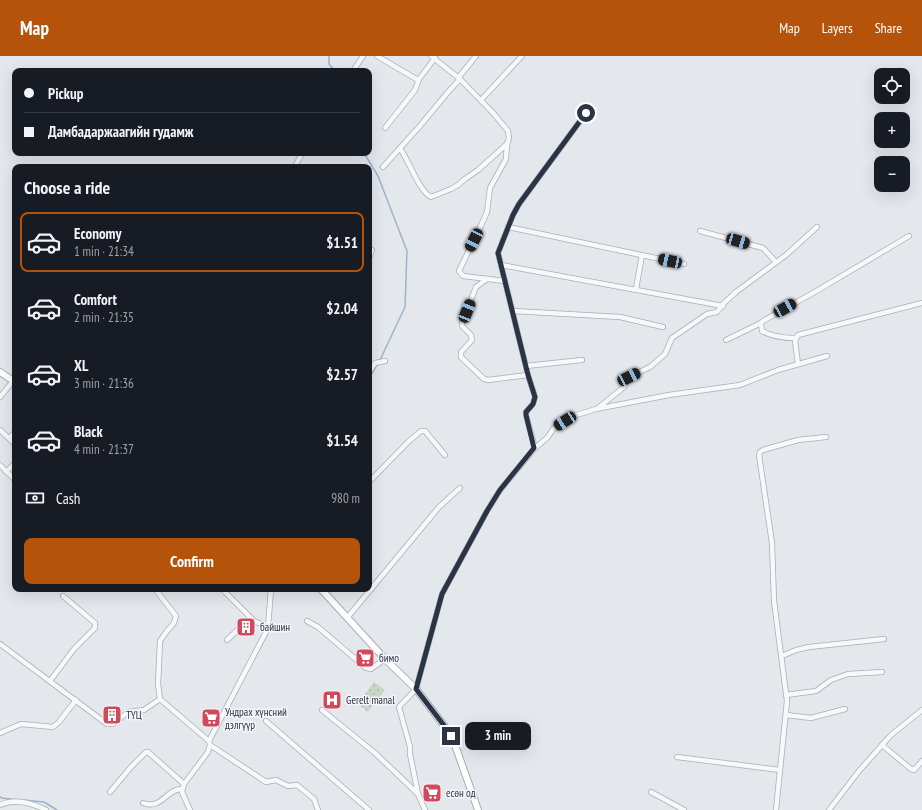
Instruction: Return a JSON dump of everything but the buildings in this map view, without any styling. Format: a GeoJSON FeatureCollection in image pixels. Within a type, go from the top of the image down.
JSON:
{"type":"FeatureCollection","features":[{"type":"Feature","properties":{"kind":"main road"},"geometry":{"type":"LineString","coordinates":[[0,372],[12,381]]}},
{"type":"Feature","properties":{"kind":"main road"},"geometry":{"type":"LineString","coordinates":[[324,592],[385,659],[416,689],[446,728],[455,745],[478,810]]}},
{"type":"Feature","properties":{"kind":"street"},"geometry":{"type":"LineString","coordinates":[[355,68],[363,56]]}},
{"type":"Feature","properties":{"kind":"street"},"geometry":{"type":"LineString","coordinates":[[377,56],[418,80]]}},
{"type":"Feature","properties":{"kind":"street"},"geometry":{"type":"LineString","coordinates":[[384,167],[476,56]]}},
{"type":"Feature","properties":{"kind":"street"},"geometry":{"type":"LineString","coordinates":[[481,100],[522,56]]}},
{"type":"Feature","properties":{"kind":"street"},"geometry":{"type":"LineString","coordinates":[[385,128],[414,90],[418,80],[433,57],[459,78],[481,100],[508,131],[509,138],[506,144],[478,170],[451,190],[431,197],[428,196],[417,182],[413,171],[400,148]]}},
{"type":"Feature","properties":{"kind":"street"},"geometry":{"type":"LineString","coordinates":[[534,448],[526,412],[533,404],[535,397],[528,375],[498,253],[508,226],[519,204],[586,113]]}},
{"type":"Feature","properties":{"kind":"street"},"geometry":{"type":"LineString","coordinates":[[505,281],[463,276],[459,271],[487,212],[490,188],[506,159],[506,144]]}},
{"type":"Feature","properties":{"kind":"street"},"geometry":{"type":"LineString","coordinates":[[508,226],[684,264]]}},
{"type":"Feature","properties":{"kind":"street"},"geometry":{"type":"LineString","coordinates":[[596,409],[624,387],[629,377],[650,367],[665,354],[672,338],[707,314],[717,312],[736,292],[776,262],[817,227]]}},
{"type":"Feature","properties":{"kind":"street"},"geometry":{"type":"LineString","coordinates":[[700,231],[763,248],[776,262]]}},
{"type":"Feature","properties":{"kind":"street"},"geometry":{"type":"LineString","coordinates":[[726,340],[761,323],[763,320],[820,289],[909,236]]}},
{"type":"Feature","properties":{"kind":"street"},"geometry":{"type":"LineString","coordinates":[[636,289],[642,255]]}},
{"type":"Feature","properties":{"kind":"street"},"geometry":{"type":"LineString","coordinates":[[501,265],[723,306]]}},
{"type":"Feature","properties":{"kind":"street"},"geometry":{"type":"LineString","coordinates":[[487,279],[476,287],[462,322],[462,326],[471,335],[472,340],[462,352],[461,357],[488,380],[528,375]]}},
{"type":"Feature","properties":{"kind":"street"},"geometry":{"type":"LineString","coordinates":[[761,323],[762,332],[768,335],[784,338],[795,338],[798,335],[922,303]]}},
{"type":"Feature","properties":{"kind":"street"},"geometry":{"type":"LineString","coordinates":[[513,311],[620,318],[663,327]]}},
{"type":"Feature","properties":{"kind":"street"},"geometry":{"type":"LineString","coordinates":[[795,338],[798,364]]}},
{"type":"Feature","properties":{"kind":"street"},"geometry":{"type":"LineString","coordinates":[[425,810],[418,794],[410,747],[399,707],[416,689],[442,594],[500,490],[534,448],[547,438],[554,428],[573,416],[596,409],[669,395],[740,385],[798,364],[827,356]]}},
{"type":"Feature","properties":{"kind":"street"},"geometry":{"type":"LineString","coordinates":[[526,366],[582,360]]}},
{"type":"Feature","properties":{"kind":"street"},"geometry":{"type":"LineString","coordinates":[[372,367],[374,363],[383,362]]}},
{"type":"Feature","properties":{"kind":"street"},"geometry":{"type":"LineString","coordinates":[[0,397],[12,384]]}},
{"type":"Feature","properties":{"kind":"street"},"geometry":{"type":"LineString","coordinates":[[0,430],[12,441]]}},
{"type":"Feature","properties":{"kind":"street"},"geometry":{"type":"LineString","coordinates":[[372,479],[409,441],[421,431],[425,431],[444,455]]}},
{"type":"Feature","properties":{"kind":"street"},"geometry":{"type":"LineString","coordinates":[[9,438],[12,435]]}},
{"type":"Feature","properties":{"kind":"street"},"geometry":{"type":"LineString","coordinates":[[776,810],[786,715],[786,695],[774,601],[772,543],[759,455],[763,450],[798,440],[826,437]]}},
{"type":"Feature","properties":{"kind":"street"},"geometry":{"type":"LineString","coordinates":[[0,465],[12,477]]}},
{"type":"Feature","properties":{"kind":"street"},"geometry":{"type":"LineString","coordinates":[[6,472],[12,466]]}},
{"type":"Feature","properties":{"kind":"street"},"geometry":{"type":"LineString","coordinates":[[372,588],[439,507],[456,490],[460,488]]}},
{"type":"Feature","properties":{"kind":"street"},"geometry":{"type":"LineString","coordinates":[[157,592],[176,616],[174,623],[166,631],[160,641],[158,684],[160,699],[210,743],[266,782],[276,780],[288,786],[297,785],[314,799],[318,810]]}},
{"type":"Feature","properties":{"kind":"street"},"geometry":{"type":"LineString","coordinates":[[225,592],[254,622],[268,627]]}},
{"type":"Feature","properties":{"kind":"street"},"geometry":{"type":"LineString","coordinates":[[143,803],[151,806],[156,805],[183,786],[208,752],[210,743],[268,627],[271,592]]}},
{"type":"Feature","properties":{"kind":"street"},"geometry":{"type":"LineString","coordinates":[[347,618],[369,592]]}},
{"type":"Feature","properties":{"kind":"street"},"geometry":{"type":"LineString","coordinates":[[50,681],[74,649],[95,628],[95,623],[63,596]]}},
{"type":"Feature","properties":{"kind":"street"},"geometry":{"type":"LineString","coordinates":[[227,640],[250,618]]}},
{"type":"Feature","properties":{"kind":"street"},"geometry":{"type":"LineString","coordinates":[[307,621],[318,627],[366,668],[371,668],[385,659]]}},
{"type":"Feature","properties":{"kind":"street"},"geometry":{"type":"LineString","coordinates":[[782,656],[796,650],[815,646],[884,639]]}},
{"type":"Feature","properties":{"kind":"street"},"geometry":{"type":"LineString","coordinates":[[0,644],[107,724],[110,725],[128,712],[144,710],[160,699]]}},
{"type":"Feature","properties":{"kind":"street"},"geometry":{"type":"LineString","coordinates":[[786,695],[816,691],[831,680],[848,674],[882,672]]}},
{"type":"Feature","properties":{"kind":"street"},"geometry":{"type":"LineString","coordinates":[[0,733],[21,724],[53,727],[59,722],[76,700]]}},
{"type":"Feature","properties":{"kind":"street"},"geometry":{"type":"LineString","coordinates":[[786,715],[811,718],[845,709]]}},
{"type":"Feature","properties":{"kind":"street"},"geometry":{"type":"LineString","coordinates":[[322,710],[375,753],[418,794]]}},
{"type":"Feature","properties":{"kind":"street"},"geometry":{"type":"LineString","coordinates":[[829,810],[882,744],[922,710]]}},
{"type":"Feature","properties":{"kind":"street"},"geometry":{"type":"LineString","coordinates":[[266,721],[369,810]]}},
{"type":"Feature","properties":{"kind":"street"},"geometry":{"type":"LineString","coordinates":[[882,744],[911,769],[914,770],[922,761]]}},
{"type":"Feature","properties":{"kind":"street"},"geometry":{"type":"LineString","coordinates":[[110,792],[146,752],[148,752],[183,786]]}},
{"type":"Feature","properties":{"kind":"street"},"geometry":{"type":"LineString","coordinates":[[677,757],[780,770]]}},
{"type":"Feature","properties":{"kind":"street"},"geometry":{"type":"LineString","coordinates":[[183,786],[182,792],[190,810]]}},
{"type":"Feature","properties":{"kind":"street"},"geometry":{"type":"LineString","coordinates":[[651,792],[684,810]]}},
{"type":"Feature","properties":{"kind":"street"},"geometry":{"type":"LineString","coordinates":[[0,805],[8,801],[20,802],[38,806],[46,810]]}},
{"type":"Feature","properties":{"kind":"green space"},"geometry":{"type":"Polygon","coordinates":[[[374,682],[385,690],[368,712],[358,704],[374,682]]]}},
{"type":"Feature","properties":{"kind":"waterway"},"geometry":{"type":"LineString","coordinates":[[329,56],[329,64],[332,68]]}},
{"type":"Feature","properties":{"kind":"waterway"},"geometry":{"type":"LineString","coordinates":[[366,156],[371,164]]}},
{"type":"Feature","properties":{"kind":"waterway"},"geometry":{"type":"LineString","coordinates":[[372,166],[378,176],[407,251],[405,307],[380,360]]}},
{"type":"Feature","properties":{"kind":"waterway"},"geometry":{"type":"LineString","coordinates":[[372,374],[378,363]]}},
{"type":"Feature","properties":{"kind":"waterway"},"geometry":{"type":"LineString","coordinates":[[0,797],[18,800]]}},
{"type":"Feature","properties":{"kind":"waterway"},"geometry":{"type":"LineString","coordinates":[[23,800],[44,802],[57,810]]}},
{"type":"Feature","properties":{"kind":"place","name":"байшин"},"geometry":{"type":"Point","coordinates":[246,627]}},
{"type":"Feature","properties":{"kind":"place","name":"бимо"},"geometry":{"type":"Point","coordinates":[365,658]}},
{"type":"Feature","properties":{"kind":"place","name":"Gerelt manal"},"geometry":{"type":"Point","coordinates":[332,700]}},
{"type":"Feature","properties":{"kind":"place","name":"ТҮЦ"},"geometry":{"type":"Point","coordinates":[112,715]}},
{"type":"Feature","properties":{"kind":"place","name":"Ундрах хүнсний дэлгүүр"},"geometry":{"type":"Point","coordinates":[211,718]}},
{"type":"Feature","properties":{"kind":"place","name":"есөн од"},"geometry":{"type":"Point","coordinates":[432,793]}},
{"type":"Feature","properties":{"kind":"route"},"geometry":{"type":"LineString","coordinates":[[451,736],[416,689],[423,668],[442,594],[500,490],[534,448],[526,412],[533,404],[535,397],[528,375],[498,253],[508,226],[519,204],[586,113]]}}]}
